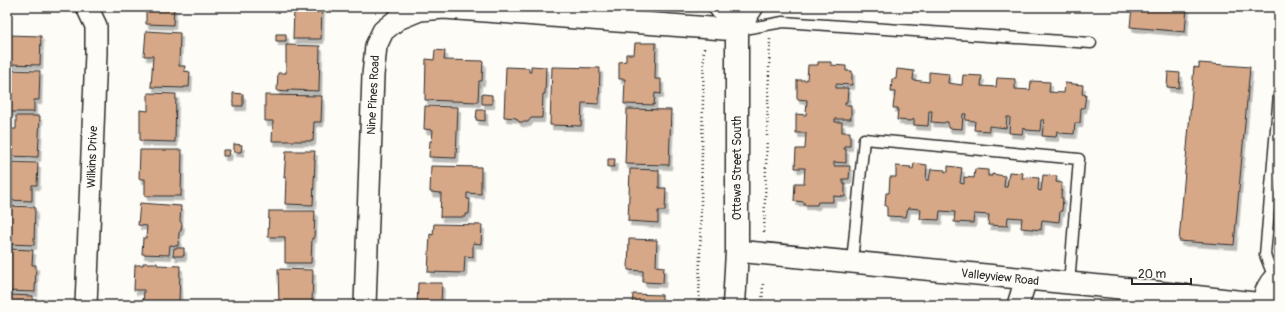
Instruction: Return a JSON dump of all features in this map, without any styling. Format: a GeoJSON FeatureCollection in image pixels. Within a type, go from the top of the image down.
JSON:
{"type":"FeatureCollection","features":[{"type":"Feature","properties":{"kind":"main road"},"geometry":{"type":"LineString","coordinates":[[720,7],[737,30],[752,7]]}},
{"type":"Feature","properties":{"kind":"main road","name":"Ottawa Street South"},"geometry":{"type":"LineString","coordinates":[[734,305],[737,251],[737,30]]}},
{"type":"Feature","properties":{"kind":"street","name":"Nine Pines Road"},"geometry":{"type":"LineString","coordinates":[[366,305],[373,75],[376,46],[383,32],[398,19],[420,10],[444,8],[737,30]]}},
{"type":"Feature","properties":{"kind":"street","name":"Wilkins Drive"},"geometry":{"type":"LineString","coordinates":[[86,305],[96,53],[96,26],[88,9]]}},
{"type":"Feature","properties":{"kind":"street","name":"Valleyview Road"},"geometry":{"type":"LineString","coordinates":[[737,251],[1121,288],[1263,305],[1264,295],[1268,286],[1276,276]]}},
{"type":"Feature","properties":{"kind":"street"},"geometry":{"type":"LineString","coordinates":[[1018,305],[1026,279]]}},
{"type":"Feature","properties":{"kind":"lane"},"geometry":{"type":"LineString","coordinates":[[737,30],[782,22],[1091,43]]}},
{"type":"Feature","properties":{"kind":"lane"},"geometry":{"type":"LineString","coordinates":[[1276,276],[1265,255],[1274,197],[1279,94]]}},
{"type":"Feature","properties":{"kind":"lane"},"geometry":{"type":"LineString","coordinates":[[852,262],[864,139],[1071,158],[1078,159],[1069,284]]}},
{"type":"Feature","properties":{"kind":"path"},"geometry":{"type":"LineString","coordinates":[[764,232],[771,24]]}},
{"type":"Feature","properties":{"kind":"path"},"geometry":{"type":"LineString","coordinates":[[699,305],[704,41]]}},
{"type":"Feature","properties":{"kind":"path"},"geometry":{"type":"LineString","coordinates":[[762,305],[763,283]]}},
{"type":"Feature","properties":{"kind":"building"},"geometry":{"type":"Polygon","coordinates":[[[146,7],[174,7],[173,25],[146,24],[146,7]]]}},
{"type":"Feature","properties":{"kind":"building"},"geometry":{"type":"Polygon","coordinates":[[[291,7],[322,7],[321,39],[293,39],[294,8],[291,7]]]}},
{"type":"Feature","properties":{"kind":"building"},"geometry":{"type":"Polygon","coordinates":[[[1132,7],[1187,7],[1185,32],[1130,27],[1132,7]]]}},
{"type":"Feature","properties":{"kind":"building"},"geometry":{"type":"Polygon","coordinates":[[[146,31],[180,33],[179,66],[185,66],[184,71],[190,72],[189,87],[151,87],[153,56],[144,56],[146,31]]]}},
{"type":"Feature","properties":{"kind":"building"},"geometry":{"type":"Polygon","coordinates":[[[276,34],[286,34],[286,41],[276,41],[276,34]]]}},
{"type":"Feature","properties":{"kind":"building"},"geometry":{"type":"Polygon","coordinates":[[[7,35],[41,36],[40,65],[7,64],[7,35]]]}},
{"type":"Feature","properties":{"kind":"building"},"geometry":{"type":"Polygon","coordinates":[[[635,43],[656,43],[655,79],[661,79],[661,94],[655,93],[654,105],[624,104],[625,79],[619,79],[619,62],[626,61],[626,54],[634,54],[635,43]]]}},
{"type":"Feature","properties":{"kind":"building"},"geometry":{"type":"Polygon","coordinates":[[[286,45],[320,46],[319,91],[277,91],[278,73],[286,73],[286,45]]]}},
{"type":"Feature","properties":{"kind":"building"},"geometry":{"type":"Polygon","coordinates":[[[435,50],[445,51],[444,60],[483,61],[482,81],[479,81],[478,102],[425,100],[426,59],[434,60],[435,50]]]}},
{"type":"Feature","properties":{"kind":"building"},"geometry":{"type":"Polygon","coordinates":[[[818,62],[831,62],[831,65],[846,66],[846,71],[852,71],[852,85],[836,84],[836,88],[848,88],[847,102],[845,102],[845,105],[851,105],[851,119],[835,119],[835,122],[842,122],[842,132],[850,132],[850,146],[844,146],[844,149],[846,149],[846,163],[834,162],[834,166],[850,166],[849,179],[843,179],[843,183],[845,183],[845,197],[833,196],[833,202],[818,202],[817,205],[804,205],[804,202],[794,201],[795,183],[804,183],[805,168],[795,168],[796,149],[805,149],[806,133],[796,133],[796,114],[806,115],[807,100],[797,99],[797,80],[807,80],[808,65],[818,65],[818,62]]]}},
{"type":"Feature","properties":{"kind":"building"},"geometry":{"type":"Polygon","coordinates":[[[1199,63],[1250,67],[1234,245],[1179,241],[1194,67],[1199,68],[1199,63]]]}},
{"type":"Feature","properties":{"kind":"building"},"geometry":{"type":"Polygon","coordinates":[[[531,66],[546,67],[542,118],[531,118],[528,122],[519,122],[516,118],[504,117],[506,67],[529,68],[529,72],[531,72],[531,66]]]}},
{"type":"Feature","properties":{"kind":"building"},"geometry":{"type":"Polygon","coordinates":[[[552,67],[600,68],[599,104],[582,103],[581,126],[550,125],[552,67]]]}},
{"type":"Feature","properties":{"kind":"building"},"geometry":{"type":"Polygon","coordinates":[[[897,69],[914,71],[913,80],[929,82],[929,72],[949,74],[948,83],[962,85],[963,75],[982,76],[981,86],[996,87],[997,78],[1015,79],[1015,89],[1030,90],[1031,81],[1050,82],[1049,92],[1064,93],[1065,83],[1083,85],[1082,94],[1086,95],[1084,108],[1081,108],[1080,123],[1075,123],[1074,134],[1060,133],[1057,131],[1056,137],[1042,136],[1044,120],[1041,120],[1040,131],[1026,130],[1023,128],[1022,134],[1009,133],[1010,117],[1007,117],[1006,128],[989,126],[989,131],[974,130],[975,121],[965,120],[966,114],[963,114],[962,129],[948,128],[948,122],[931,122],[932,111],[929,111],[928,126],[914,125],[914,119],[911,121],[897,120],[898,108],[893,108],[895,92],[891,92],[892,79],[896,79],[897,69]]]}},
{"type":"Feature","properties":{"kind":"building"},"geometry":{"type":"Polygon","coordinates":[[[7,70],[40,71],[39,100],[34,100],[34,112],[7,112],[7,70]]]}},
{"type":"Feature","properties":{"kind":"building"},"geometry":{"type":"Polygon","coordinates":[[[1168,72],[1180,73],[1179,88],[1167,87],[1168,72]]]}},
{"type":"Feature","properties":{"kind":"building"},"geometry":{"type":"Polygon","coordinates":[[[148,93],[176,94],[175,142],[140,141],[140,110],[148,111],[148,93]]]}},
{"type":"Feature","properties":{"kind":"building"},"geometry":{"type":"Polygon","coordinates":[[[233,93],[243,94],[243,106],[233,106],[233,93]]]}},
{"type":"Feature","properties":{"kind":"building"},"geometry":{"type":"Polygon","coordinates":[[[482,94],[492,95],[492,104],[482,104],[482,94]]]}},
{"type":"Feature","properties":{"kind":"building"},"geometry":{"type":"Polygon","coordinates":[[[265,95],[322,96],[321,122],[314,122],[313,141],[272,141],[273,121],[265,121],[265,95]]]}},
{"type":"Feature","properties":{"kind":"building"},"geometry":{"type":"Polygon","coordinates":[[[425,106],[458,107],[456,158],[429,157],[430,141],[432,141],[433,130],[424,129],[425,106]]]}},
{"type":"Feature","properties":{"kind":"building"},"geometry":{"type":"Polygon","coordinates":[[[627,109],[671,110],[669,165],[625,164],[627,109]]]}},
{"type":"Feature","properties":{"kind":"building"},"geometry":{"type":"Polygon","coordinates":[[[477,110],[485,110],[485,121],[476,120],[477,110]]]}},
{"type":"Feature","properties":{"kind":"building"},"geometry":{"type":"Polygon","coordinates":[[[16,116],[40,116],[38,157],[7,156],[7,127],[10,127],[10,129],[16,129],[16,116]]]}},
{"type":"Feature","properties":{"kind":"building"},"geometry":{"type":"Polygon","coordinates":[[[234,144],[242,145],[241,152],[234,152],[234,144]]]}},
{"type":"Feature","properties":{"kind":"building"},"geometry":{"type":"Polygon","coordinates":[[[140,150],[182,150],[181,196],[145,196],[145,179],[139,179],[140,150]]]}},
{"type":"Feature","properties":{"kind":"building"},"geometry":{"type":"Polygon","coordinates":[[[223,150],[230,150],[229,156],[223,156],[223,150]]]}},
{"type":"Feature","properties":{"kind":"building"},"geometry":{"type":"Polygon","coordinates":[[[286,151],[315,151],[313,205],[285,204],[286,177],[284,178],[286,151]]]}},
{"type":"Feature","properties":{"kind":"building"},"geometry":{"type":"Polygon","coordinates":[[[608,159],[615,159],[614,167],[608,167],[608,159]]]}},
{"type":"Feature","properties":{"kind":"building"},"geometry":{"type":"Polygon","coordinates":[[[7,162],[38,163],[37,185],[32,185],[32,201],[7,200],[7,162]]]}},
{"type":"Feature","properties":{"kind":"building"},"geometry":{"type":"Polygon","coordinates":[[[914,163],[927,165],[926,180],[929,180],[931,169],[945,170],[945,172],[948,172],[948,166],[962,168],[960,183],[964,184],[964,177],[974,178],[975,169],[988,170],[988,176],[992,176],[992,174],[1005,176],[1004,187],[1007,187],[1009,172],[1023,173],[1022,179],[1025,179],[1026,177],[1039,178],[1038,190],[1041,191],[1043,175],[1057,176],[1056,182],[1062,183],[1061,198],[1063,198],[1059,222],[1042,220],[1041,230],[1021,228],[1022,218],[1008,217],[1007,226],[988,225],[989,215],[974,214],[973,223],[954,222],[955,212],[940,211],[939,220],[920,219],[921,209],[908,208],[906,217],[887,216],[887,206],[885,206],[886,193],[889,193],[890,177],[896,177],[896,166],[911,167],[910,169],[913,169],[914,163]]]}},
{"type":"Feature","properties":{"kind":"building"},"geometry":{"type":"Polygon","coordinates":[[[431,166],[481,167],[481,194],[467,193],[467,199],[470,199],[469,214],[466,214],[466,217],[440,217],[441,193],[430,192],[431,166]]]}},
{"type":"Feature","properties":{"kind":"building"},"geometry":{"type":"Polygon","coordinates":[[[630,169],[659,170],[659,188],[666,188],[665,211],[658,211],[658,223],[628,221],[630,169]]]}},
{"type":"Feature","properties":{"kind":"building"},"geometry":{"type":"Polygon","coordinates":[[[140,203],[181,206],[180,221],[182,224],[179,233],[178,246],[170,245],[169,255],[142,254],[143,238],[146,238],[147,226],[138,225],[140,203]]]}},
{"type":"Feature","properties":{"kind":"building"},"geometry":{"type":"Polygon","coordinates":[[[7,206],[35,207],[34,245],[8,244],[9,217],[7,217],[7,206]]]}},
{"type":"Feature","properties":{"kind":"building"},"geometry":{"type":"Polygon","coordinates":[[[269,211],[315,211],[311,263],[285,263],[285,237],[268,237],[269,211]]]}},
{"type":"Feature","properties":{"kind":"building"},"geometry":{"type":"Polygon","coordinates":[[[434,224],[482,225],[481,244],[473,243],[473,257],[465,256],[464,273],[428,272],[430,234],[433,235],[434,224]]]}},
{"type":"Feature","properties":{"kind":"building"},"geometry":{"type":"Polygon","coordinates":[[[629,239],[657,240],[656,266],[664,267],[663,283],[643,282],[643,271],[628,270],[629,239]]]}},
{"type":"Feature","properties":{"kind":"building"},"geometry":{"type":"Polygon","coordinates":[[[174,248],[184,248],[184,256],[173,256],[174,248]]]}},
{"type":"Feature","properties":{"kind":"building"},"geometry":{"type":"Polygon","coordinates":[[[8,249],[33,250],[32,265],[36,265],[35,292],[7,291],[8,249]]]}},
{"type":"Feature","properties":{"kind":"building"},"geometry":{"type":"Polygon","coordinates":[[[143,263],[180,266],[179,305],[143,305],[144,290],[134,290],[135,265],[143,265],[143,263]]]}},
{"type":"Feature","properties":{"kind":"building"},"geometry":{"type":"Polygon","coordinates":[[[278,269],[313,270],[312,305],[279,305],[278,269]]]}},
{"type":"Feature","properties":{"kind":"building"},"geometry":{"type":"Polygon","coordinates":[[[418,283],[442,283],[441,303],[470,303],[470,305],[417,305],[418,283]]]}},
{"type":"Feature","properties":{"kind":"building"},"geometry":{"type":"Polygon","coordinates":[[[7,294],[33,296],[33,305],[7,305],[7,294]]]}},
{"type":"Feature","properties":{"kind":"building"},"geometry":{"type":"Polygon","coordinates":[[[633,294],[662,295],[662,305],[632,305],[633,294]]]}}]}
